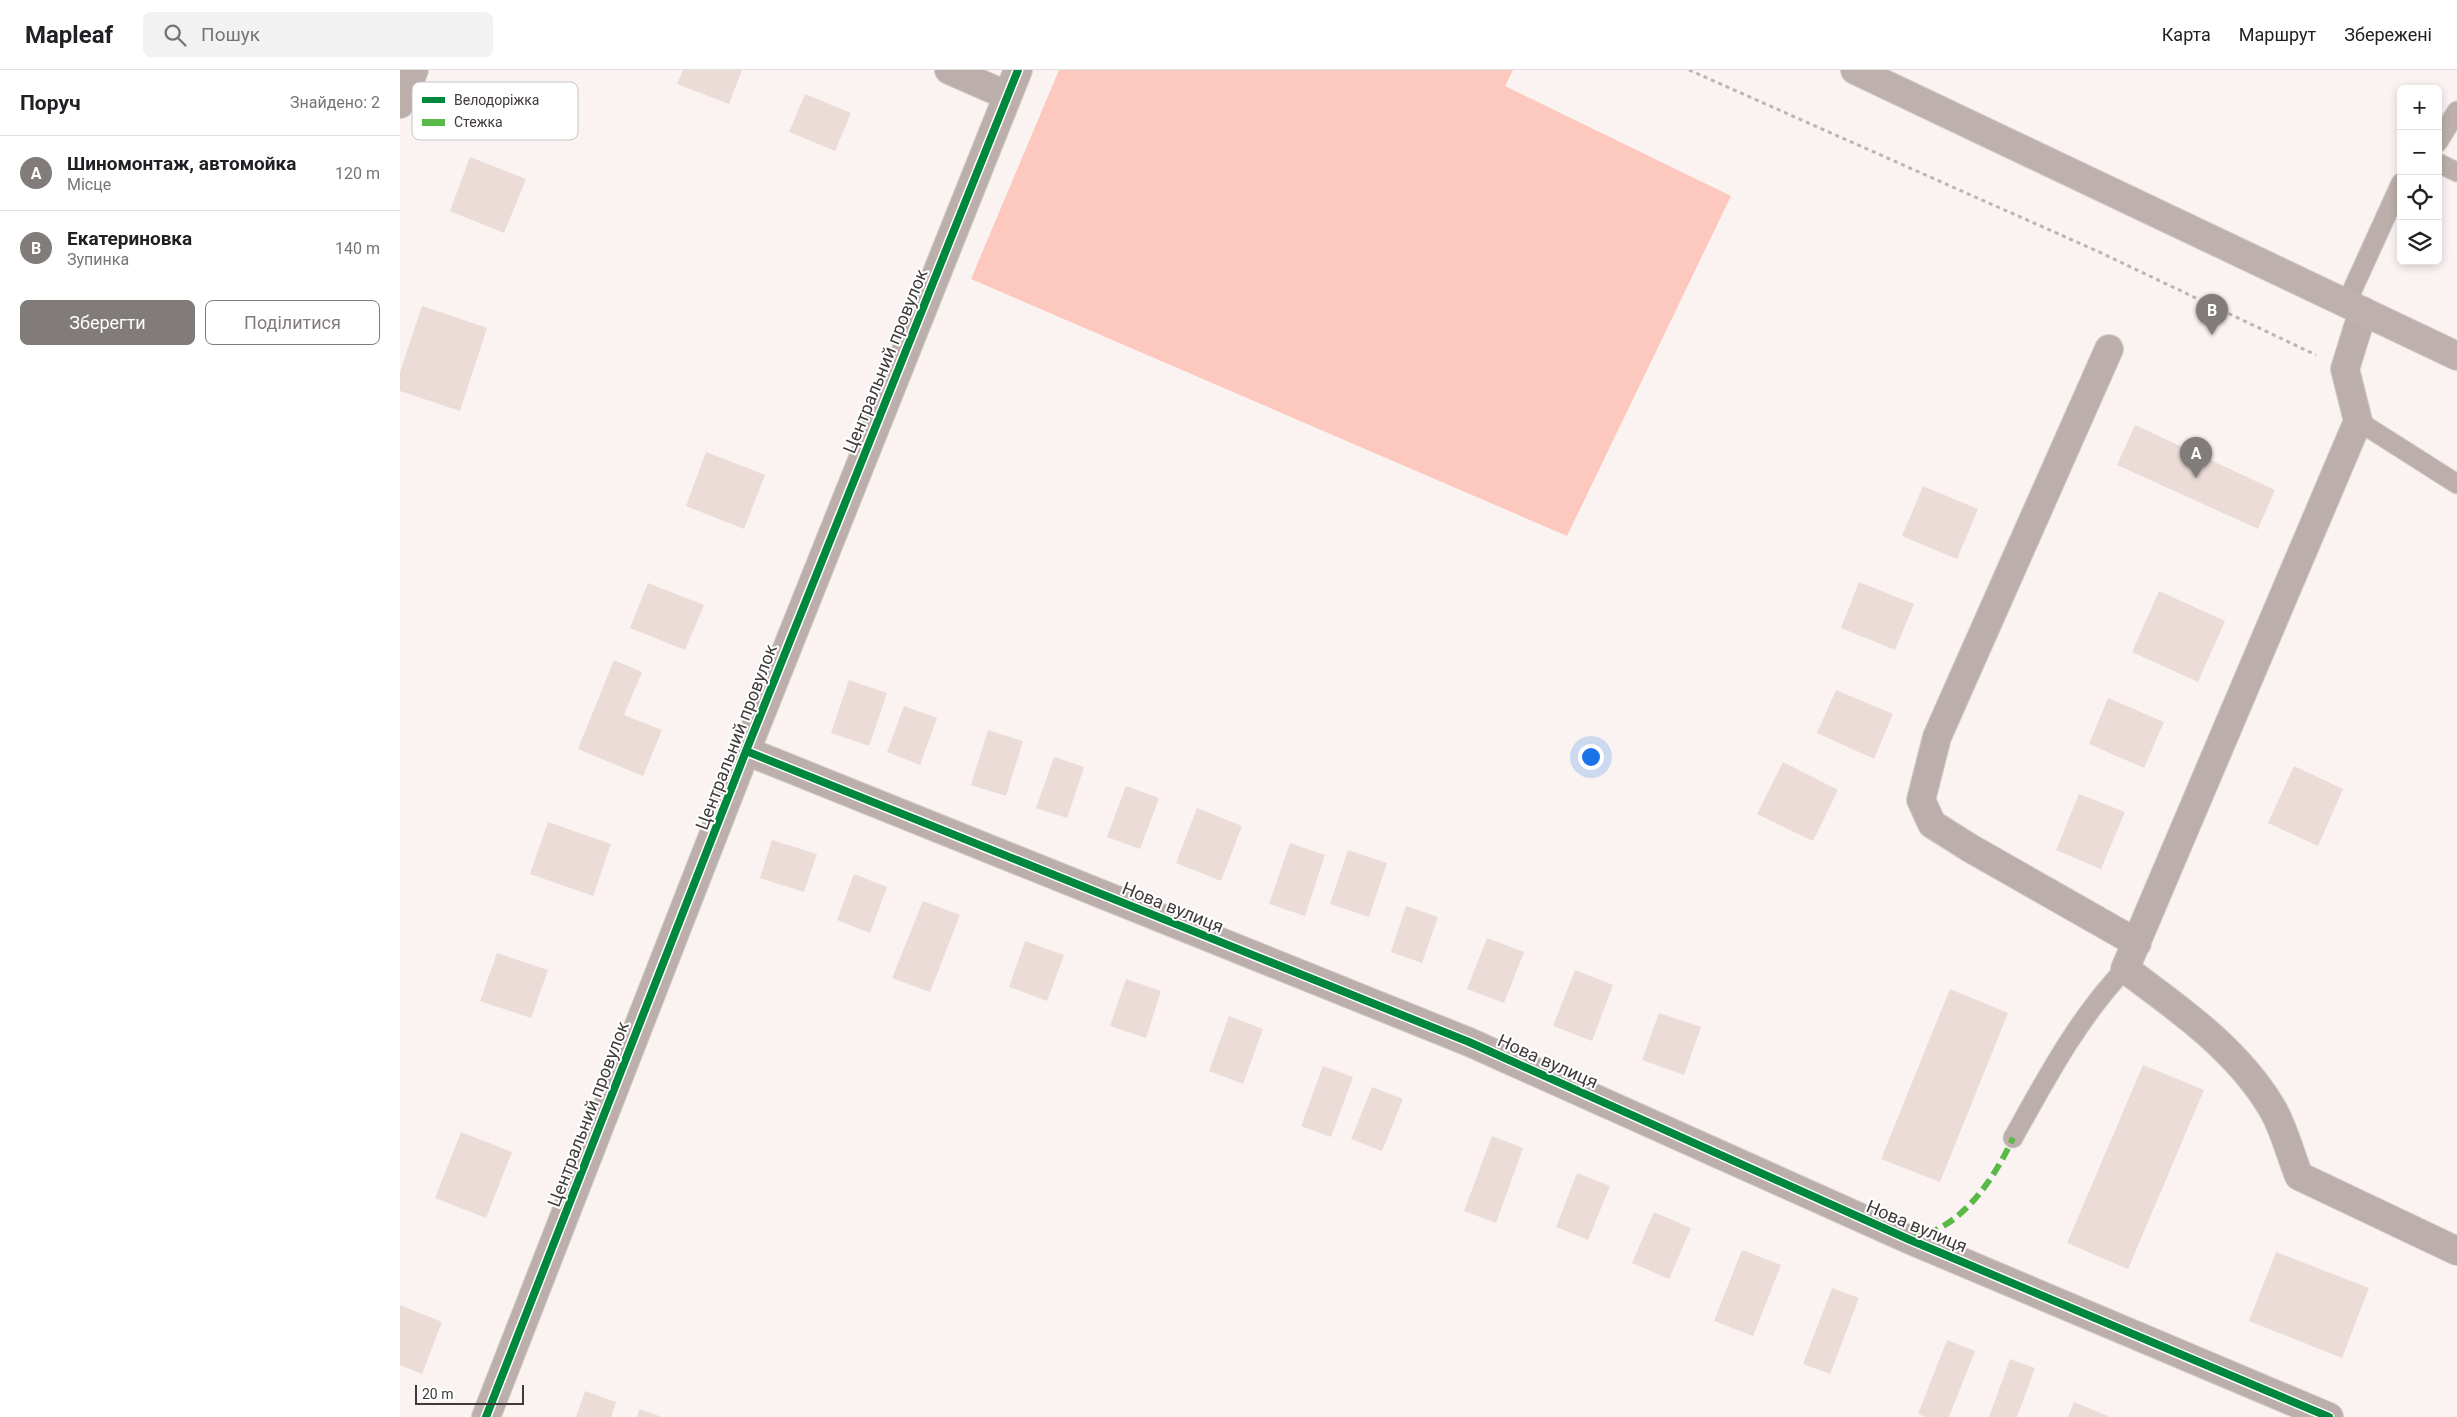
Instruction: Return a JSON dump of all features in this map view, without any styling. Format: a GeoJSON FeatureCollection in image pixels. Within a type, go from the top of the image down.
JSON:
{"type":"FeatureCollection","features":[{"type":"Feature","properties":{"kind":"main road"},"geometry":{"type":"LineString","coordinates":[[1854,70],[2457,356]]}},
{"type":"Feature","properties":{"kind":"street"},"geometry":{"type":"LineString","coordinates":[[400,104],[414,70]]}},
{"type":"Feature","properties":{"kind":"street"},"geometry":{"type":"LineString","coordinates":[[949,70],[1006,96]]}},
{"type":"Feature","properties":{"kind":"street","name":"Центральний провулок"},"geometry":{"type":"LineString","coordinates":[[486,1417],[746,751],[1006,96],[1018,70]]}},
{"type":"Feature","properties":{"kind":"street"},"geometry":{"type":"LineString","coordinates":[[2354,307],[2345,369],[2358,421],[2125,969],[2178,1008],[2232,1054],[2273,1108],[2299,1176],[2457,1251]]}},
{"type":"Feature","properties":{"kind":"street"},"geometry":{"type":"LineString","coordinates":[[2109,349],[1936,736],[1920,800],[1932,824],[1970,848],[2137,943]]}},
{"type":"Feature","properties":{"kind":"street","name":"Нова вулиця"},"geometry":{"type":"LineString","coordinates":[[746,751],[1469,1042],[1908,1239],[2329,1417]]}},
{"type":"Feature","properties":{"kind":"lane"},"geometry":{"type":"LineString","coordinates":[[2442,135],[2457,111]]}},
{"type":"Feature","properties":{"kind":"lane"},"geometry":{"type":"LineString","coordinates":[[2442,165],[2457,172]]}},
{"type":"Feature","properties":{"kind":"lane"},"geometry":{"type":"LineString","coordinates":[[2354,307],[2397,194]]}},
{"type":"Feature","properties":{"kind":"lane"},"geometry":{"type":"LineString","coordinates":[[2358,421],[2457,484]]}},
{"type":"Feature","properties":{"kind":"lane"},"geometry":{"type":"LineString","coordinates":[[2013,1138],[2061,1053],[2105,990],[2125,969]]}},
{"type":"Feature","properties":{"kind":"path"},"geometry":{"type":"LineString","coordinates":[[1689,70],[2088,247],[2345,369]]}},
{"type":"Feature","properties":{"kind":"shaded area"},"geometry":{"type":"Polygon","coordinates":[[[1059,70],[1513,70],[1505,86],[1731,196],[1567,536],[971,279],[1059,70]]]}},
{"type":"Feature","properties":{"kind":"building"},"geometry":{"type":"Polygon","coordinates":[[[683,70],[742,70],[729,104],[677,84],[683,70]]]}},
{"type":"Feature","properties":{"kind":"building"},"geometry":{"type":"Polygon","coordinates":[[[805,94],[851,113],[835,151],[789,132],[805,94]]]}},
{"type":"Feature","properties":{"kind":"building"},"geometry":{"type":"Polygon","coordinates":[[[470,157],[526,179],[504,233],[450,211],[470,157]]]}},
{"type":"Feature","properties":{"kind":"building"},"geometry":{"type":"Polygon","coordinates":[[[422,306],[487,328],[460,411],[400,391],[400,372],[422,306]]]}},
{"type":"Feature","properties":{"kind":"building"},"geometry":{"type":"Polygon","coordinates":[[[2135,425],[2275,490],[2258,529],[2117,465],[2135,425]]]}},
{"type":"Feature","properties":{"kind":"building"},"geometry":{"type":"Polygon","coordinates":[[[706,452],[765,475],[744,529],[686,506],[706,452]]]}},
{"type":"Feature","properties":{"kind":"building"},"geometry":{"type":"Polygon","coordinates":[[[1923,486],[1978,509],[1957,559],[1902,536],[1923,486]]]}},
{"type":"Feature","properties":{"kind":"building"},"geometry":{"type":"Polygon","coordinates":[[[1859,582],[1914,604],[1895,650],[1841,628],[1859,582]]]}},
{"type":"Feature","properties":{"kind":"building"},"geometry":{"type":"Polygon","coordinates":[[[648,583],[704,605],[685,650],[630,628],[648,583]]]}},
{"type":"Feature","properties":{"kind":"building"},"geometry":{"type":"Polygon","coordinates":[[[2159,591],[2225,621],[2198,682],[2132,652],[2159,591]]]}},
{"type":"Feature","properties":{"kind":"building"},"geometry":{"type":"Polygon","coordinates":[[[614,660],[642,672],[624,715],[662,730],[643,776],[578,749],[614,660]]]}},
{"type":"Feature","properties":{"kind":"building"},"geometry":{"type":"Polygon","coordinates":[[[849,680],[887,693],[869,746],[831,733],[849,680]]]}},
{"type":"Feature","properties":{"kind":"building"},"geometry":{"type":"Polygon","coordinates":[[[1836,690],[1893,714],[1874,759],[1817,733],[1836,690]]]}},
{"type":"Feature","properties":{"kind":"building"},"geometry":{"type":"Polygon","coordinates":[[[2108,698],[2164,722],[2144,768],[2089,744],[2108,698]]]}},
{"type":"Feature","properties":{"kind":"building"},"geometry":{"type":"Polygon","coordinates":[[[904,706],[937,718],[920,765],[887,752],[904,706]]]}},
{"type":"Feature","properties":{"kind":"building"},"geometry":{"type":"Polygon","coordinates":[[[988,730],[1023,741],[1006,796],[971,785],[988,730]]]}},
{"type":"Feature","properties":{"kind":"building"},"geometry":{"type":"Polygon","coordinates":[[[1054,757],[1084,767],[1067,818],[1036,808],[1054,757]]]}},
{"type":"Feature","properties":{"kind":"building"},"geometry":{"type":"Polygon","coordinates":[[[1783,762],[1838,790],[1813,841],[1757,814],[1783,762]]]}},
{"type":"Feature","properties":{"kind":"building"},"geometry":{"type":"Polygon","coordinates":[[[2294,766],[2343,789],[2318,846],[2268,823],[2294,766]]]}},
{"type":"Feature","properties":{"kind":"building"},"geometry":{"type":"Polygon","coordinates":[[[1126,786],[1159,798],[1140,849],[1107,837],[1126,786]]]}},
{"type":"Feature","properties":{"kind":"building"},"geometry":{"type":"Polygon","coordinates":[[[2079,794],[2125,812],[2101,869],[2056,850],[2079,794]]]}},
{"type":"Feature","properties":{"kind":"building"},"geometry":{"type":"Polygon","coordinates":[[[1197,808],[1242,826],[1221,881],[1176,863],[1197,808]]]}},
{"type":"Feature","properties":{"kind":"building"},"geometry":{"type":"Polygon","coordinates":[[[548,822],[611,844],[593,896],[530,874],[548,822]]]}},
{"type":"Feature","properties":{"kind":"building"},"geometry":{"type":"Polygon","coordinates":[[[772,840],[817,854],[804,892],[760,878],[772,840]]]}},
{"type":"Feature","properties":{"kind":"building"},"geometry":{"type":"Polygon","coordinates":[[[1290,843],[1325,855],[1305,916],[1269,904],[1290,843]]]}},
{"type":"Feature","properties":{"kind":"building"},"geometry":{"type":"Polygon","coordinates":[[[1348,850],[1387,863],[1369,917],[1330,904],[1348,850]]]}},
{"type":"Feature","properties":{"kind":"building"},"geometry":{"type":"Polygon","coordinates":[[[854,874],[887,887],[870,933],[837,920],[854,874]]]}},
{"type":"Feature","properties":{"kind":"building"},"geometry":{"type":"Polygon","coordinates":[[[923,901],[960,915],[930,992],[892,978],[923,901]]]}},
{"type":"Feature","properties":{"kind":"building"},"geometry":{"type":"Polygon","coordinates":[[[1406,906],[1438,917],[1422,963],[1391,952],[1406,906]]]}},
{"type":"Feature","properties":{"kind":"building"},"geometry":{"type":"Polygon","coordinates":[[[1487,938],[1524,952],[1504,1003],[1467,989],[1487,938]]]}},
{"type":"Feature","properties":{"kind":"building"},"geometry":{"type":"Polygon","coordinates":[[[1025,941],[1064,955],[1047,1001],[1009,987],[1025,941]]]}},
{"type":"Feature","properties":{"kind":"building"},"geometry":{"type":"Polygon","coordinates":[[[497,953],[548,970],[531,1018],[480,1001],[497,953]]]}},
{"type":"Feature","properties":{"kind":"building"},"geometry":{"type":"Polygon","coordinates":[[[1575,970],[1613,985],[1592,1041],[1553,1026],[1575,970]]]}},
{"type":"Feature","properties":{"kind":"building"},"geometry":{"type":"Polygon","coordinates":[[[1126,979],[1161,991],[1146,1038],[1110,1026],[1126,979]]]}},
{"type":"Feature","properties":{"kind":"building"},"geometry":{"type":"Polygon","coordinates":[[[1950,989],[2008,1013],[1940,1182],[1881,1159],[1950,989]]]}},
{"type":"Feature","properties":{"kind":"building"},"geometry":{"type":"Polygon","coordinates":[[[1659,1013],[1701,1027],[1684,1075],[1642,1060],[1659,1013]]]}},
{"type":"Feature","properties":{"kind":"building"},"geometry":{"type":"Polygon","coordinates":[[[1229,1016],[1263,1029],[1243,1084],[1209,1071],[1229,1016]]]}},
{"type":"Feature","properties":{"kind":"building"},"geometry":{"type":"Polygon","coordinates":[[[2143,1065],[2204,1090],[2128,1269],[2067,1243],[2143,1065]]]}},
{"type":"Feature","properties":{"kind":"building"},"geometry":{"type":"Polygon","coordinates":[[[1323,1066],[1353,1077],[1331,1137],[1301,1126],[1323,1066]]]}},
{"type":"Feature","properties":{"kind":"building"},"geometry":{"type":"Polygon","coordinates":[[[1372,1087],[1403,1099],[1382,1151],[1351,1139],[1372,1087]]]}},
{"type":"Feature","properties":{"kind":"building"},"geometry":{"type":"Polygon","coordinates":[[[461,1132],[512,1152],[486,1218],[435,1198],[461,1132]]]}},
{"type":"Feature","properties":{"kind":"building"},"geometry":{"type":"Polygon","coordinates":[[[1492,1136],[1523,1148],[1496,1223],[1464,1211],[1492,1136]]]}},
{"type":"Feature","properties":{"kind":"building"},"geometry":{"type":"Polygon","coordinates":[[[1577,1173],[1610,1186],[1588,1240],[1556,1227],[1577,1173]]]}},
{"type":"Feature","properties":{"kind":"building"},"geometry":{"type":"Polygon","coordinates":[[[1654,1212],[1691,1228],[1669,1279],[1632,1263],[1654,1212]]]}},
{"type":"Feature","properties":{"kind":"building"},"geometry":{"type":"Polygon","coordinates":[[[1742,1250],[1781,1265],[1753,1336],[1714,1321],[1742,1250]]]}},
{"type":"Feature","properties":{"kind":"building"},"geometry":{"type":"Polygon","coordinates":[[[2276,1252],[2369,1288],[2342,1358],[2249,1321],[2276,1252]]]}},
{"type":"Feature","properties":{"kind":"building"},"geometry":{"type":"Polygon","coordinates":[[[1832,1288],[1859,1298],[1830,1374],[1803,1364],[1832,1288]]]}},
{"type":"Feature","properties":{"kind":"building"},"geometry":{"type":"Polygon","coordinates":[[[400,1305],[442,1322],[422,1374],[400,1365],[400,1305]]]}},
{"type":"Feature","properties":{"kind":"building"},"geometry":{"type":"Polygon","coordinates":[[[1947,1340],[1975,1351],[1949,1417],[1926,1417],[1918,1414],[1947,1340]]]}},
{"type":"Feature","properties":{"kind":"building"},"geometry":{"type":"Polygon","coordinates":[[[2010,1359],[2035,1368],[2017,1417],[1989,1417],[2010,1359]]]}},
{"type":"Feature","properties":{"kind":"building"},"geometry":{"type":"Polygon","coordinates":[[[585,1391],[616,1402],[611,1417],[576,1417],[585,1391]]]}},
{"type":"Feature","properties":{"kind":"building"},"geometry":{"type":"Polygon","coordinates":[[[2074,1402],[2110,1417],[2068,1417],[2074,1402]]]}},
{"type":"Feature","properties":{"kind":"building"},"geometry":{"type":"Polygon","coordinates":[[[639,1409],[662,1417],[637,1417],[639,1409]]]}},
{"type":"Feature","properties":{"kind":"marked path"},"geometry":{"type":"LineString","coordinates":[[1910,1239],[1936,1230],[1949,1223],[1972,1203],[1991,1178],[2013,1138]]}},
{"type":"Feature","properties":{"kind":"cycle path"},"geometry":{"type":"LineString","coordinates":[[486,1417],[746,751],[1018,70]]}},
{"type":"Feature","properties":{"kind":"cycle path"},"geometry":{"type":"LineString","coordinates":[[746,751],[1469,1042],[1908,1239],[2329,1417]]}},
{"type":"Feature","properties":{"kind":"place","name":"Екатериновка"},"geometry":{"type":"Point","coordinates":[2212,335]}},
{"type":"Feature","properties":{"kind":"place","name":"Шиномонтаж, автомойка"},"geometry":{"type":"Point","coordinates":[2196,478]}}]}
